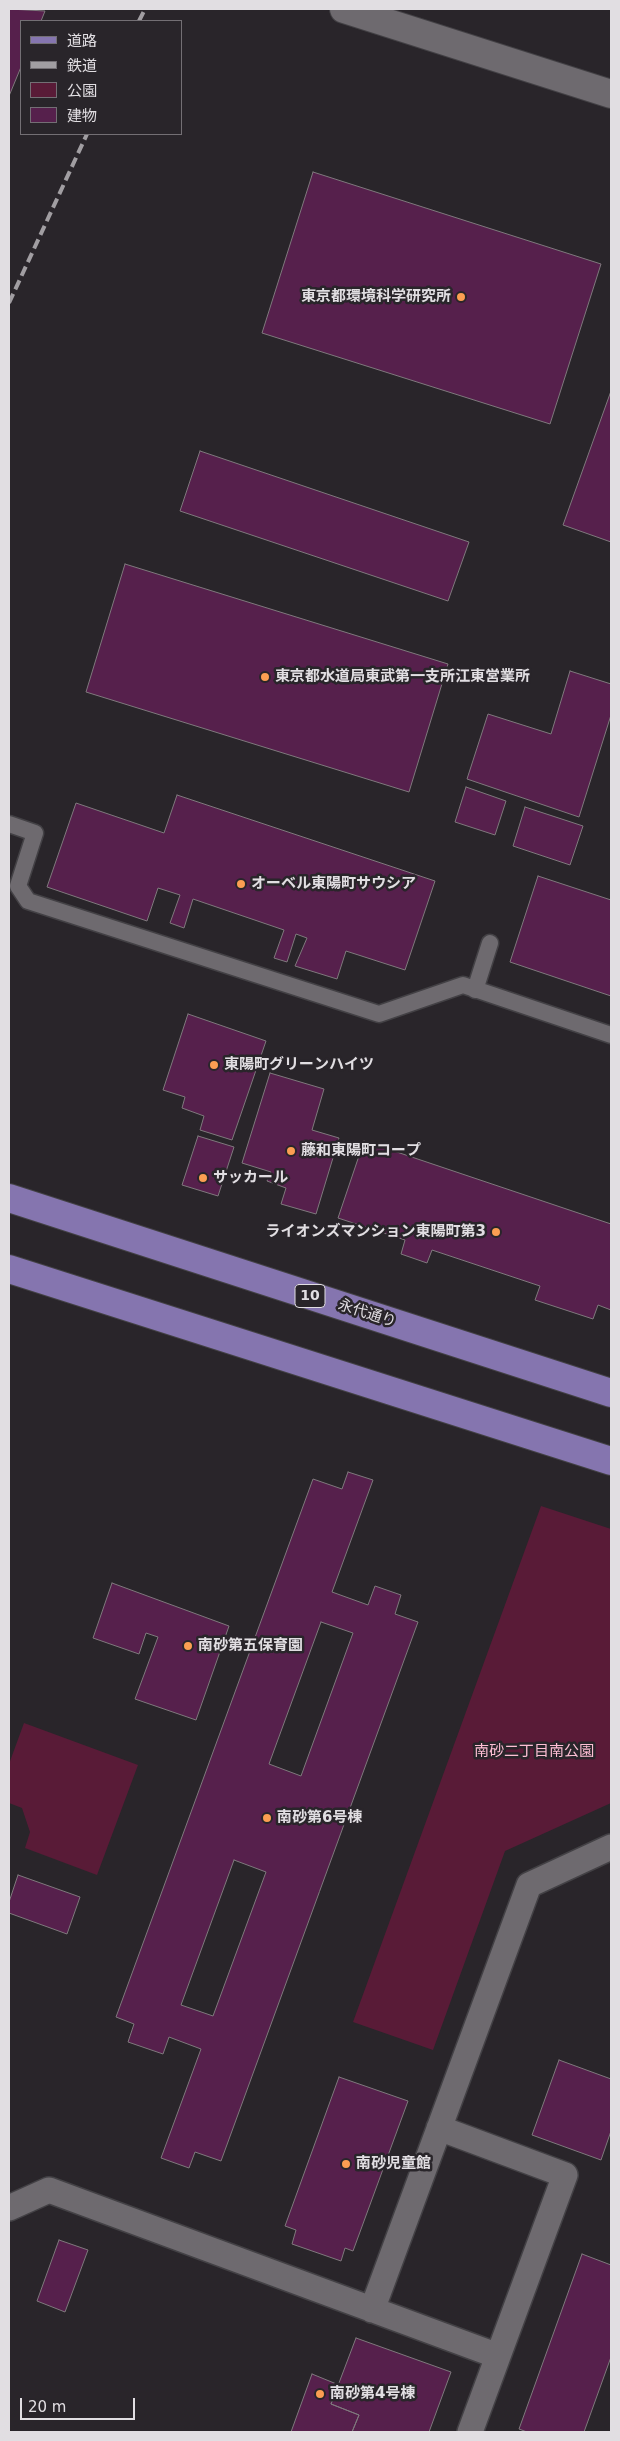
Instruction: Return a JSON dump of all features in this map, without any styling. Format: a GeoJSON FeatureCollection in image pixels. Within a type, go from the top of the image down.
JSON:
{"type":"FeatureCollection","features":[{"type":"Feature","properties":{"kind":"main road","name":"永代通り"},"geometry":{"type":"LineString","coordinates":[[9,1198],[611,1394]]}},
{"type":"Feature","properties":{"kind":"main road"},"geometry":{"type":"LineString","coordinates":[[9,1269],[611,1461]]}},
{"type":"Feature","properties":{"kind":"street"},"geometry":{"type":"LineString","coordinates":[[344,9],[611,94]]}},
{"type":"Feature","properties":{"kind":"street"},"geometry":{"type":"LineString","coordinates":[[372,2310],[528,1885],[611,1847]]}},
{"type":"Feature","properties":{"kind":"street"},"geometry":{"type":"LineString","coordinates":[[439,2128],[565,2175],[470,2432]]}},
{"type":"Feature","properties":{"kind":"street"},"geometry":{"type":"LineString","coordinates":[[9,2208],[48,2190],[498,2356]]}},
{"type":"Feature","properties":{"kind":"lane"},"geometry":{"type":"LineString","coordinates":[[9,824],[35,833],[18,886],[28,901],[379,1014],[463,985],[611,1035]]}},
{"type":"Feature","properties":{"kind":"lane"},"geometry":{"type":"LineString","coordinates":[[476,990],[490,944]]}},
{"type":"Feature","properties":{"kind":"green space","name":"南砂二丁目南公園"},"geometry":{"type":"Polygon","coordinates":[[[541,1506],[611,1529],[611,1803],[505,1851],[433,2050],[353,2022],[541,1506]]]}},
{"type":"Feature","properties":{"kind":"green space"},"geometry":{"type":"Polygon","coordinates":[[[24,1723],[138,1765],[97,1875],[25,1848],[30,1832],[22,1808],[9,1803],[9,1764],[24,1723]]]}},
{"type":"Feature","properties":{"kind":"building"},"geometry":{"type":"Polygon","coordinates":[[[9,9],[45,11],[41,20],[20,20],[20,69],[9,96],[9,9]]]}},
{"type":"Feature","properties":{"kind":"building"},"geometry":{"type":"Polygon","coordinates":[[[313,172],[601,264],[550,424],[262,333],[313,172]]]}},
{"type":"Feature","properties":{"kind":"building"},"geometry":{"type":"Polygon","coordinates":[[[611,391],[611,542],[563,525],[611,391]]]}},
{"type":"Feature","properties":{"kind":"building"},"geometry":{"type":"Polygon","coordinates":[[[200,451],[469,542],[448,601],[180,511],[200,451]]]}},
{"type":"Feature","properties":{"kind":"building"},"geometry":{"type":"Polygon","coordinates":[[[125,564],[448,664],[409,792],[86,692],[125,564]]]}},
{"type":"Feature","properties":{"kind":"building"},"geometry":{"type":"Polygon","coordinates":[[[570,671],[611,684],[611,715],[579,817],[467,779],[488,714],[551,734],[570,671]]]}},
{"type":"Feature","properties":{"kind":"building"},"geometry":{"type":"Polygon","coordinates":[[[466,787],[506,801],[495,835],[455,822],[466,787]]]}},
{"type":"Feature","properties":{"kind":"building","name":"オーベル東陽町サウシア"},"geometry":{"type":"Polygon","coordinates":[[[177,795],[435,881],[405,970],[346,951],[337,979],[295,966],[307,938],[296,934],[287,962],[274,958],[284,930],[193,899],[184,928],[170,923],[180,895],[158,888],[147,921],[47,887],[76,803],[164,833],[177,795]]]}},
{"type":"Feature","properties":{"kind":"building"},"geometry":{"type":"Polygon","coordinates":[[[525,807],[583,826],[570,865],[513,846],[525,807]]]}},
{"type":"Feature","properties":{"kind":"building"},"geometry":{"type":"Polygon","coordinates":[[[538,876],[611,900],[611,996],[510,962],[538,876]]]}},
{"type":"Feature","properties":{"kind":"building","name":"東陽町グリーンハイツ"},"geometry":{"type":"Polygon","coordinates":[[[188,1014],[266,1041],[232,1140],[200,1130],[204,1116],[182,1108],[185,1097],[163,1090],[188,1014]]]}},
{"type":"Feature","properties":{"kind":"building","name":"藤和東陽町コープ"},"geometry":{"type":"Polygon","coordinates":[[[270,1073],[324,1089],[312,1130],[339,1138],[316,1214],[281,1204],[286,1188],[267,1181],[271,1172],[242,1163],[270,1073]]]}},
{"type":"Feature","properties":{"kind":"building"},"geometry":{"type":"Polygon","coordinates":[[[198,1136],[234,1147],[218,1196],[182,1185],[198,1136]]]}},
{"type":"Feature","properties":{"kind":"building","name":"ライオンズマンション東陽町第3"},"geometry":{"type":"Polygon","coordinates":[[[364,1141],[611,1224],[611,1310],[598,1305],[593,1319],[535,1300],[540,1286],[432,1250],[427,1263],[401,1254],[405,1240],[338,1218],[364,1141]]]}},
{"type":"Feature","properties":{"kind":"building","name":"南砂第6号棟"},"geometry":{"type":"Polygon","coordinates":[[[348,1472],[373,1480],[332,1592],[368,1605],[375,1586],[401,1595],[395,1614],[418,1622],[221,2161],[195,2152],[189,2168],[161,2158],[201,2049],[169,2037],[163,2054],[128,2042],[134,2024],[116,2017],[313,1479],[342,1489],[348,1472]],[[321,1622],[269,1764],[301,1776],[353,1633],[321,1622]],[[234,1860],[181,2005],[213,2016],[266,1872],[234,1860]]]}},
{"type":"Feature","properties":{"kind":"building","name":"南砂第五保育園"},"geometry":{"type":"Polygon","coordinates":[[[112,1583],[229,1626],[196,1720],[135,1699],[158,1637],[146,1633],[139,1654],[93,1638],[112,1583]]]}},
{"type":"Feature","properties":{"kind":"building"},"geometry":{"type":"Polygon","coordinates":[[[18,1875],[80,1897],[67,1934],[9,1913],[9,1902],[18,1875]]]}},
{"type":"Feature","properties":{"kind":"building"},"geometry":{"type":"Polygon","coordinates":[[[559,2060],[611,2079],[611,2131],[601,2160],[532,2135],[559,2060]]]}},
{"type":"Feature","properties":{"kind":"building","name":"南砂児童館"},"geometry":{"type":"Polygon","coordinates":[[[339,2077],[408,2101],[353,2251],[345,2248],[341,2261],[292,2244],[296,2230],[285,2226],[339,2077]]]}},
{"type":"Feature","properties":{"kind":"building"},"geometry":{"type":"Polygon","coordinates":[[[59,2240],[88,2250],[65,2312],[37,2301],[59,2240]]]}},
{"type":"Feature","properties":{"kind":"building"},"geometry":{"type":"Polygon","coordinates":[[[582,2254],[611,2265],[611,2357],[584,2432],[527,2432],[519,2429],[582,2254]]]}},
{"type":"Feature","properties":{"kind":"building"},"geometry":{"type":"Polygon","coordinates":[[[356,2338],[451,2372],[429,2432],[352,2432],[359,2415],[331,2404],[356,2338]]]}},
{"type":"Feature","properties":{"kind":"building","name":"南砂第4号棟"},"geometry":{"type":"Polygon","coordinates":[[[312,2374],[339,2385],[331,2404],[359,2415],[352,2432],[291,2432],[312,2374]]]}},
{"type":"Feature","properties":{"kind":"railway"},"geometry":{"type":"LineString","coordinates":[[140,20],[145,9]]}},
{"type":"Feature","properties":{"kind":"railway"},"geometry":{"type":"LineString","coordinates":[[9,303],[87,135]]}},
{"type":"Feature","properties":{"kind":"place","name":"東京都環境科学研究所"},"geometry":{"type":"Point","coordinates":[461,297]}},
{"type":"Feature","properties":{"kind":"place","name":"東京都水道局東武第一支所江東営業所"},"geometry":{"type":"Point","coordinates":[265,677]}},
{"type":"Feature","properties":{"kind":"place","name":"オーベル東陽町サウシア"},"geometry":{"type":"Point","coordinates":[241,884]}},
{"type":"Feature","properties":{"kind":"place","name":"東陽町グリーンハイツ"},"geometry":{"type":"Point","coordinates":[214,1065]}},
{"type":"Feature","properties":{"kind":"place","name":"藤和東陽町コープ"},"geometry":{"type":"Point","coordinates":[291,1151]}},
{"type":"Feature","properties":{"kind":"place","name":"サッカール"},"geometry":{"type":"Point","coordinates":[203,1178]}},
{"type":"Feature","properties":{"kind":"place","name":"ライオンズマンション東陽町第3"},"geometry":{"type":"Point","coordinates":[496,1232]}},
{"type":"Feature","properties":{"kind":"place","name":"南砂第五保育園"},"geometry":{"type":"Point","coordinates":[188,1646]}},
{"type":"Feature","properties":{"kind":"place","name":"南砂第6号棟"},"geometry":{"type":"Point","coordinates":[267,1818]}},
{"type":"Feature","properties":{"kind":"place","name":"南砂児童館"},"geometry":{"type":"Point","coordinates":[346,2164]}},
{"type":"Feature","properties":{"kind":"place","name":"南砂第4号棟"},"geometry":{"type":"Point","coordinates":[320,2394]}}]}
